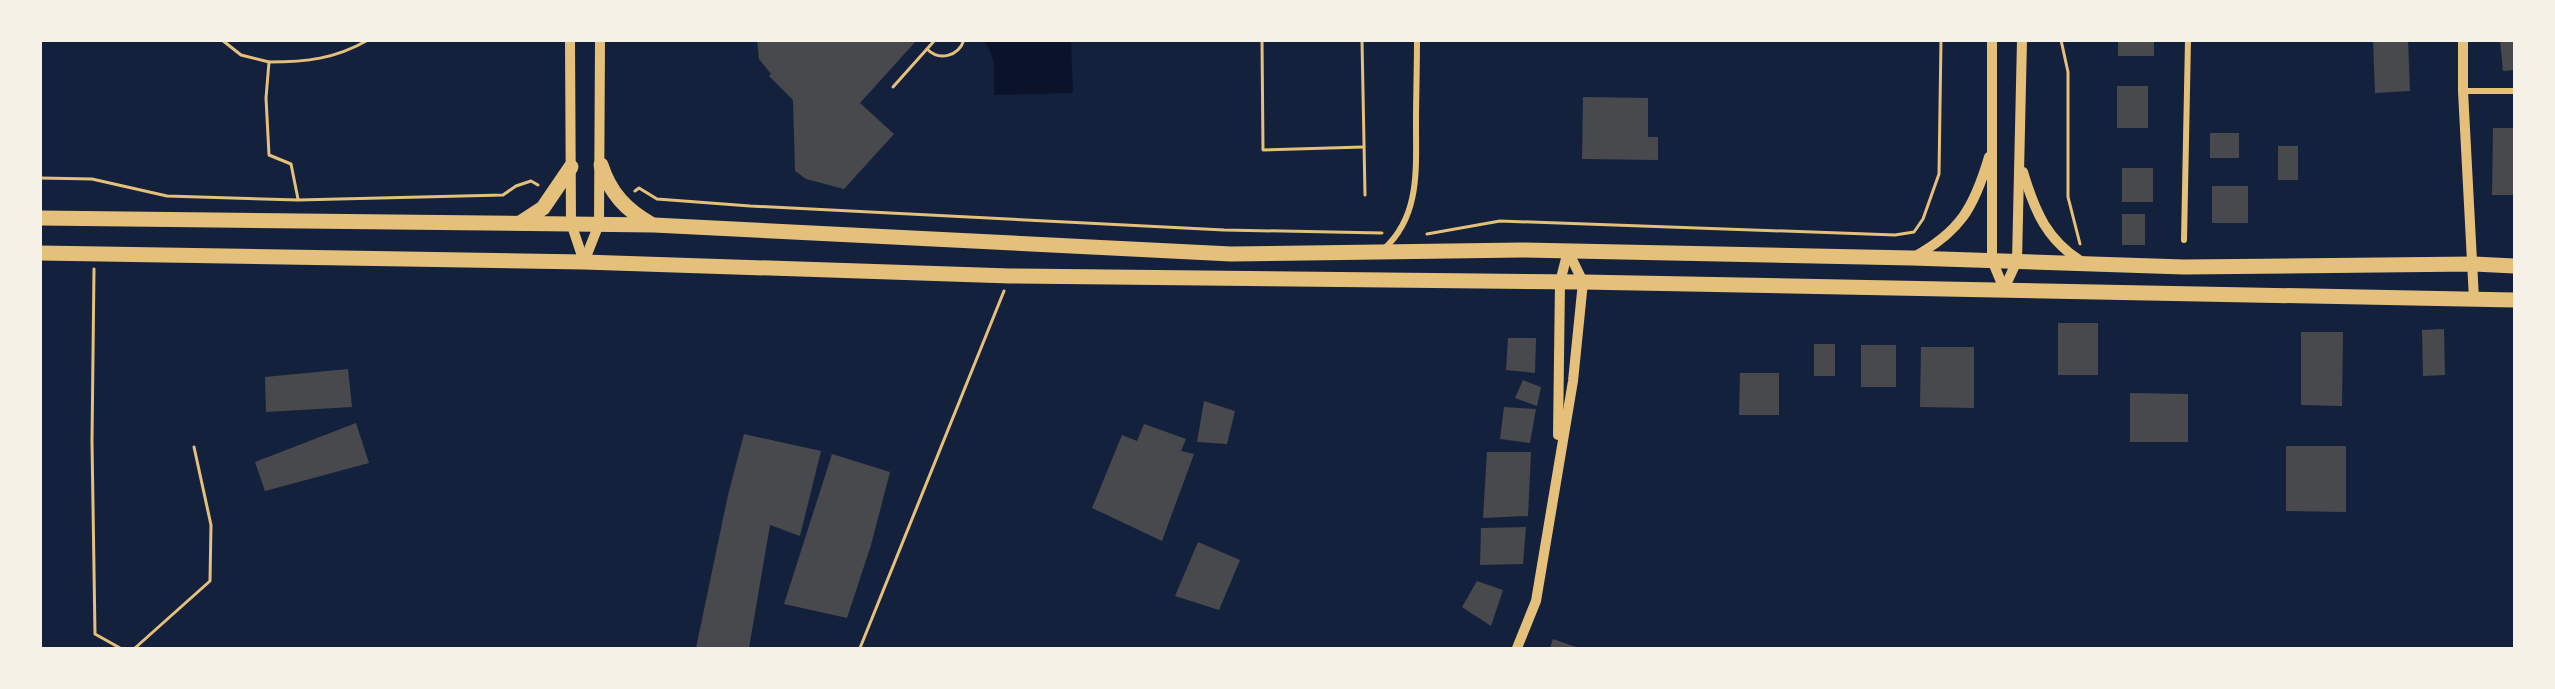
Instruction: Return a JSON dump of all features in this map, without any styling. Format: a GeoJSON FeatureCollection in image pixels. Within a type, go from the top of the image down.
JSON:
{"type":"FeatureCollection","features":[{"type":"Feature","properties":{"kind":"main road"},"geometry":{"type":"LineString","coordinates":[[601,165],[611,191],[621,203],[635,215],[654,225]]}},
{"type":"Feature","properties":{"kind":"main road"},"geometry":{"type":"LineString","coordinates":[[520,223],[543,208],[571,167]]}},
{"type":"Feature","properties":{"kind":"main road"},"geometry":{"type":"LineString","coordinates":[[40,218],[654,225],[1231,254],[1568,251],[1992,260],[2184,267],[2474,264],[2514,266]]}},
{"type":"Feature","properties":{"kind":"main road"},"geometry":{"type":"LineString","coordinates":[[40,253],[584,262],[1010,276],[1582,282],[2514,300]]}},
{"type":"Feature","properties":{"kind":"street"},"geometry":{"type":"LineString","coordinates":[[570,40],[571,224],[584,262]]}},
{"type":"Feature","properties":{"kind":"street"},"geometry":{"type":"LineString","coordinates":[[584,262],[599,224],[600,40]]}},
{"type":"Feature","properties":{"kind":"street"},"geometry":{"type":"LineString","coordinates":[[1379,253],[1399,233],[1407,219],[1416,183],[1417,40]]}},
{"type":"Feature","properties":{"kind":"street"},"geometry":{"type":"LineString","coordinates":[[1992,40],[1992,260],[2004,290]]}},
{"type":"Feature","properties":{"kind":"street"},"geometry":{"type":"LineString","coordinates":[[2004,290],[2017,261],[2022,40]]}},
{"type":"Feature","properties":{"kind":"street"},"geometry":{"type":"LineString","coordinates":[[2184,240],[2188,40]]}},
{"type":"Feature","properties":{"kind":"street"},"geometry":{"type":"LineString","coordinates":[[2463,40],[2463,91],[2474,264],[2474,299]]}},
{"type":"Feature","properties":{"kind":"street"},"geometry":{"type":"LineString","coordinates":[[2463,91],[2514,91]]}},
{"type":"Feature","properties":{"kind":"street"},"geometry":{"type":"LineString","coordinates":[[1912,258],[1933,247],[1973,204],[1993,142]]}},
{"type":"Feature","properties":{"kind":"street"},"geometry":{"type":"LineString","coordinates":[[2019,162],[2031,199],[2046,228],[2066,252],[2084,263]]}},
{"type":"Feature","properties":{"kind":"street"},"geometry":{"type":"LineString","coordinates":[[1558,459],[1560,282],[1568,251]]}},
{"type":"Feature","properties":{"kind":"street"},"geometry":{"type":"LineString","coordinates":[[1517,648],[1536,601],[1558,459],[1573,381],[1582,282],[1568,251]]}},
{"type":"Feature","properties":{"kind":"path"},"geometry":{"type":"LineString","coordinates":[[222,40],[241,55],[269,62],[312,62],[353,49],[368,40]]}},
{"type":"Feature","properties":{"kind":"path"},"geometry":{"type":"LineString","coordinates":[[893,87],[934,40]]}},
{"type":"Feature","properties":{"kind":"path"},"geometry":{"type":"LineString","coordinates":[[927,49],[931,53],[945,57],[957,51],[964,40]]}},
{"type":"Feature","properties":{"kind":"path"},"geometry":{"type":"LineString","coordinates":[[1262,40],[1263,150],[1363,147]]}},
{"type":"Feature","properties":{"kind":"path"},"geometry":{"type":"LineString","coordinates":[[1362,40],[1365,195]]}},
{"type":"Feature","properties":{"kind":"path"},"geometry":{"type":"LineString","coordinates":[[1451,228],[1500,221],[1894,235],[1914,232],[1923,219],[1939,174],[1941,40]]}},
{"type":"Feature","properties":{"kind":"path"},"geometry":{"type":"LineString","coordinates":[[2061,40],[2068,72],[2068,197],[2084,263]]}},
{"type":"Feature","properties":{"kind":"path"},"geometry":{"type":"LineString","coordinates":[[269,62],[267,98],[270,155],[291,164],[303,222]]}},
{"type":"Feature","properties":{"kind":"path"},"geometry":{"type":"LineString","coordinates":[[40,178],[92,179],[167,196],[298,200],[503,195],[516,186],[531,181],[553,194]]}},
{"type":"Feature","properties":{"kind":"path"},"geometry":{"type":"LineString","coordinates":[[621,203],[639,188],[657,199],[750,206],[1224,230],[1341,231]]}},
{"type":"Feature","properties":{"kind":"path"},"geometry":{"type":"LineString","coordinates":[[94,254],[92,441],[95,634],[120,648]]}},
{"type":"Feature","properties":{"kind":"path"},"geometry":{"type":"LineString","coordinates":[[860,648],[1010,276]]}},
{"type":"Feature","properties":{"kind":"path"},"geometry":{"type":"LineString","coordinates":[[135,648],[210,581],[210,525],[194,447]]}},
{"type":"Feature","properties":{"kind":"water"},"geometry":{"type":"Polygon","coordinates":[[[983,41],[1071,41],[1073,93],[994,95],[993,59],[983,41]]]}},
{"type":"Feature","properties":{"kind":"building"},"geometry":{"type":"Polygon","coordinates":[[[757,40],[917,40],[860,103],[894,134],[844,189],[806,179],[795,171],[793,100],[769,76],[771,74],[759,59],[757,40]]]}},
{"type":"Feature","properties":{"kind":"building"},"geometry":{"type":"Polygon","coordinates":[[[2118,40],[2154,40],[2154,56],[2118,56],[2118,40]]]}},
{"type":"Feature","properties":{"kind":"building"},"geometry":{"type":"Polygon","coordinates":[[[2373,40],[2408,40],[2410,91],[2375,93],[2373,40]]]}},
{"type":"Feature","properties":{"kind":"building"},"geometry":{"type":"Polygon","coordinates":[[[2500,40],[2514,40],[2514,70],[2503,71],[2500,40]]]}},
{"type":"Feature","properties":{"kind":"building"},"geometry":{"type":"Polygon","coordinates":[[[2117,86],[2148,86],[2148,128],[2117,128],[2117,86]]]}},
{"type":"Feature","properties":{"kind":"building"},"geometry":{"type":"Polygon","coordinates":[[[1583,97],[1648,98],[1648,137],[1658,137],[1658,160],[1582,159],[1583,97]]]}},
{"type":"Feature","properties":{"kind":"building"},"geometry":{"type":"Polygon","coordinates":[[[2493,128],[2514,128],[2514,195],[2492,195],[2493,128]]]}},
{"type":"Feature","properties":{"kind":"building"},"geometry":{"type":"Polygon","coordinates":[[[2210,133],[2239,133],[2239,158],[2210,158],[2210,133]]]}},
{"type":"Feature","properties":{"kind":"building"},"geometry":{"type":"Polygon","coordinates":[[[2278,146],[2298,146],[2298,180],[2278,180],[2278,146]]]}},
{"type":"Feature","properties":{"kind":"building"},"geometry":{"type":"Polygon","coordinates":[[[2122,168],[2153,168],[2153,202],[2122,202],[2122,168]]]}},
{"type":"Feature","properties":{"kind":"building"},"geometry":{"type":"Polygon","coordinates":[[[2212,186],[2248,186],[2248,223],[2212,223],[2212,186]]]}},
{"type":"Feature","properties":{"kind":"building"},"geometry":{"type":"Polygon","coordinates":[[[2122,214],[2145,214],[2145,245],[2122,245],[2122,214]]]}},
{"type":"Feature","properties":{"kind":"building"},"geometry":{"type":"Polygon","coordinates":[[[2058,323],[2098,323],[2098,375],[2058,375],[2058,323]]]}},
{"type":"Feature","properties":{"kind":"building"},"geometry":{"type":"Polygon","coordinates":[[[2444,329],[2445,375],[2423,376],[2422,330],[2444,329]]]}},
{"type":"Feature","properties":{"kind":"building"},"geometry":{"type":"Polygon","coordinates":[[[2301,332],[2343,332],[2342,406],[2301,405],[2301,332]]]}},
{"type":"Feature","properties":{"kind":"building"},"geometry":{"type":"Polygon","coordinates":[[[1508,338],[1536,338],[1535,373],[1506,370],[1508,338]]]}},
{"type":"Feature","properties":{"kind":"building"},"geometry":{"type":"Polygon","coordinates":[[[1814,344],[1835,344],[1835,376],[1814,376],[1814,344]]]}},
{"type":"Feature","properties":{"kind":"building"},"geometry":{"type":"Polygon","coordinates":[[[1861,345],[1896,345],[1896,387],[1861,387],[1861,345]]]}},
{"type":"Feature","properties":{"kind":"building"},"geometry":{"type":"Polygon","coordinates":[[[1921,347],[1974,347],[1974,408],[1920,407],[1921,347]]]}},
{"type":"Feature","properties":{"kind":"building"},"geometry":{"type":"Polygon","coordinates":[[[348,369],[352,407],[266,412],[265,377],[348,369]]]}},
{"type":"Feature","properties":{"kind":"building"},"geometry":{"type":"Polygon","coordinates":[[[1740,373],[1779,373],[1779,415],[1739,415],[1740,373]]]}},
{"type":"Feature","properties":{"kind":"building"},"geometry":{"type":"Polygon","coordinates":[[[1523,380],[1541,387],[1537,406],[1515,398],[1523,380]]]}},
{"type":"Feature","properties":{"kind":"building"},"geometry":{"type":"Polygon","coordinates":[[[2130,393],[2188,394],[2188,442],[2130,442],[2130,393]]]}},
{"type":"Feature","properties":{"kind":"building"},"geometry":{"type":"Polygon","coordinates":[[[1204,401],[1235,411],[1227,444],[1197,442],[1204,401]]]}},
{"type":"Feature","properties":{"kind":"building"},"geometry":{"type":"Polygon","coordinates":[[[1504,407],[1536,409],[1530,443],[1500,439],[1504,407]]]}},
{"type":"Feature","properties":{"kind":"building"},"geometry":{"type":"Polygon","coordinates":[[[356,423],[369,463],[265,491],[255,462],[356,423]]]}},
{"type":"Feature","properties":{"kind":"building"},"geometry":{"type":"Polygon","coordinates":[[[1144,424],[1186,439],[1181,451],[1194,454],[1162,541],[1092,508],[1122,435],[1137,441],[1144,424]]]}},
{"type":"Feature","properties":{"kind":"building"},"geometry":{"type":"Polygon","coordinates":[[[744,434],[821,451],[800,536],[770,525],[749,648],[696,648],[728,495],[744,434]]]}},
{"type":"Feature","properties":{"kind":"building"},"geometry":{"type":"Polygon","coordinates":[[[2286,446],[2346,446],[2346,512],[2286,511],[2286,446]]]}},
{"type":"Feature","properties":{"kind":"building"},"geometry":{"type":"Polygon","coordinates":[[[1487,452],[1531,452],[1528,516],[1483,518],[1487,452]]]}},
{"type":"Feature","properties":{"kind":"building"},"geometry":{"type":"Polygon","coordinates":[[[832,454],[890,472],[871,545],[847,618],[784,604],[832,454]]]}},
{"type":"Feature","properties":{"kind":"building"},"geometry":{"type":"Polygon","coordinates":[[[1526,527],[1523,564],[1480,565],[1481,528],[1526,527]]]}},
{"type":"Feature","properties":{"kind":"building"},"geometry":{"type":"Polygon","coordinates":[[[1198,542],[1240,560],[1219,610],[1175,596],[1198,542]]]}},
{"type":"Feature","properties":{"kind":"building"},"geometry":{"type":"Polygon","coordinates":[[[1477,581],[1503,590],[1491,626],[1462,607],[1477,581]]]}},
{"type":"Feature","properties":{"kind":"building"},"geometry":{"type":"Polygon","coordinates":[[[1553,639],[1579,648],[1550,648],[1553,639]]]}}]}
